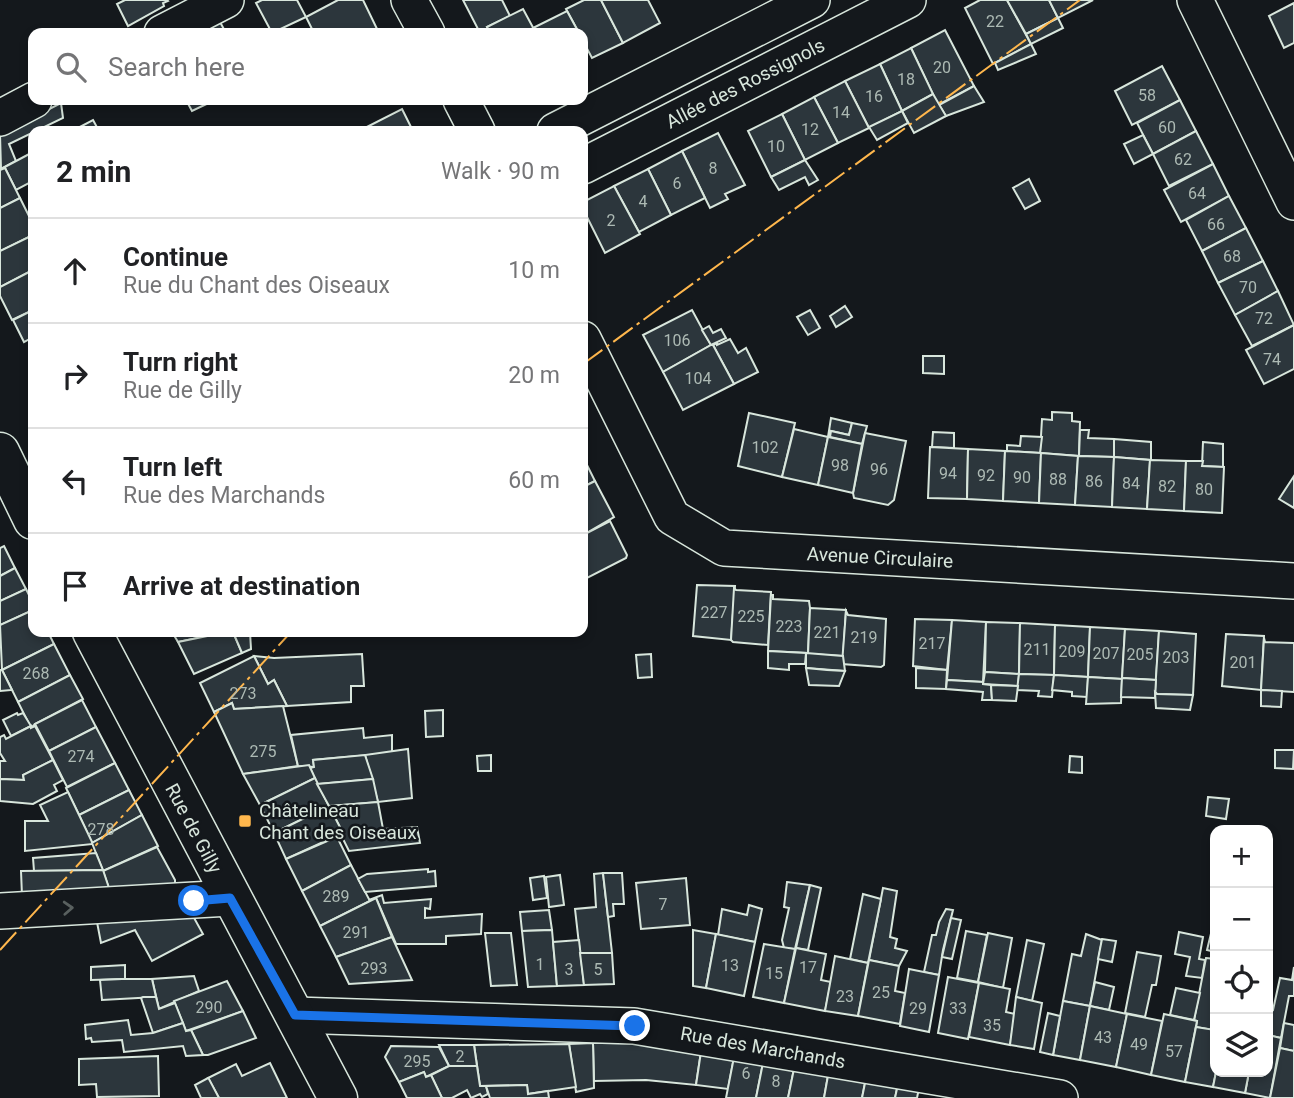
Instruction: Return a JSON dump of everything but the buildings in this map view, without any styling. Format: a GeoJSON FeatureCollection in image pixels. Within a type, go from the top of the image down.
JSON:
{"type":"FeatureCollection","features":[{"type":"Feature","properties":{"kind":"main road"},"geometry":{"type":"LineString","coordinates":[[0,452],[28,510]]}},
{"type":"Feature","properties":{"kind":"main road","name":"Rue de Gilly"},"geometry":{"type":"LineString","coordinates":[[95,637],[230,898],[338,1098]]}},
{"type":"Feature","properties":{"kind":"street"},"geometry":{"type":"LineString","coordinates":[[172,28],[226,0]]}},
{"type":"Feature","properties":{"kind":"street"},"geometry":{"type":"LineString","coordinates":[[410,0],[424,28]]}},
{"type":"Feature","properties":{"kind":"street"},"geometry":{"type":"LineString","coordinates":[[565,126],[812,0]]}},
{"type":"Feature","properties":{"kind":"street","name":"Allée des Rossignols"},"geometry":{"type":"LineString","coordinates":[[588,163],[908,0]]}},
{"type":"Feature","properties":{"kind":"street"},"geometry":{"type":"LineString","coordinates":[[1195,0],[1294,202]]}},
{"type":"Feature","properties":{"kind":"street"},"geometry":{"type":"LineString","coordinates":[[0,118],[28,103]]}},
{"type":"Feature","properties":{"kind":"street"},"geometry":{"type":"LineString","coordinates":[[464,105],[474,126]]}},
{"type":"Feature","properties":{"kind":"street","name":"Avenue Circulaire"},"geometry":{"type":"LineString","coordinates":[[588,349],[672,517],[724,548],[1294,581]]}},
{"type":"Feature","properties":{"kind":"street"},"geometry":{"type":"LineString","coordinates":[[0,911],[230,898]]}},
{"type":"Feature","properties":{"kind":"street","name":"Rue des Marchands"},"geometry":{"type":"LineString","coordinates":[[295,1015],[635,1026],[1060,1098]]}},
{"type":"Feature","properties":{"kind":"power"},"geometry":{"type":"LineString","coordinates":[[588,360],[1080,0]]}},
{"type":"Feature","properties":{"kind":"power"},"geometry":{"type":"LineString","coordinates":[[0,950],[286,637]]}},
{"type":"Feature","properties":{"kind":"place","name":"Châtelineau Chant des Oiseaux"},"geometry":{"type":"Point","coordinates":[245,821]}},
{"type":"Feature","properties":{"kind":"route"},"geometry":{"type":"LineString","coordinates":[[194,901],[230,898],[295,1015],[635,1026]]}}]}
